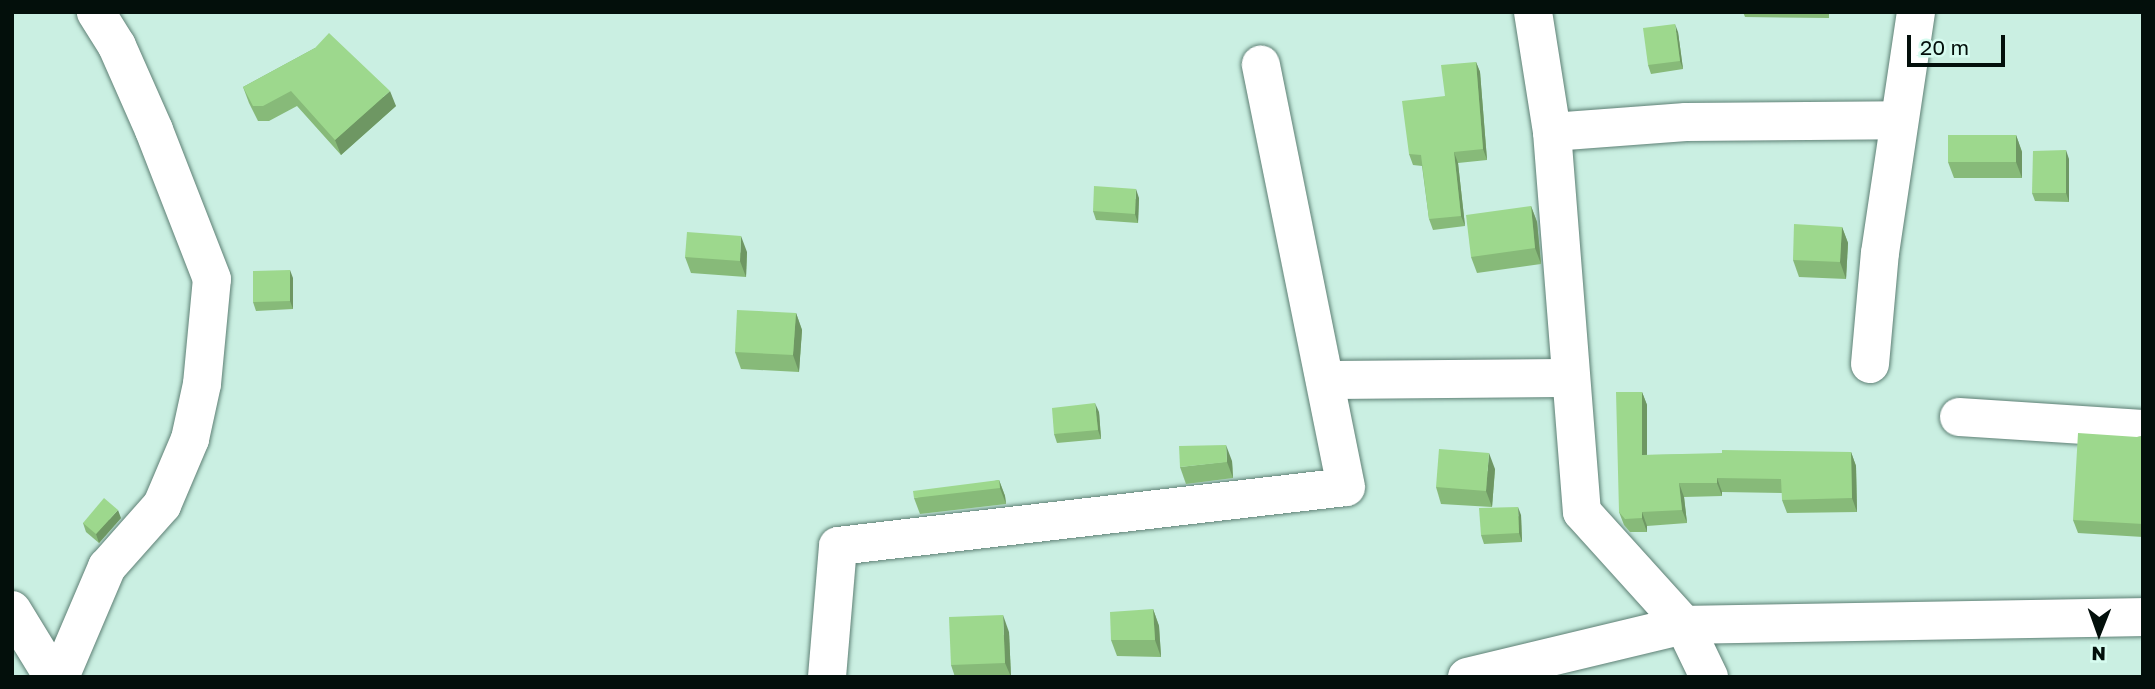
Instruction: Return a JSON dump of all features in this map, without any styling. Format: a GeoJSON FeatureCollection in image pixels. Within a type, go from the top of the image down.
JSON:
{"type":"FeatureCollection","features":[{"type":"Feature","properties":{"kind":"street"},"geometry":{"type":"LineString","coordinates":[[60,677],[107,567],[162,505],[190,439],[202,384],[212,279],[154,130],[117,46],[96,12]]}},
{"type":"Feature","properties":{"kind":"street"},"geometry":{"type":"LineString","coordinates":[[1533,12],[1552,132],[1582,512],[1684,625],[1709,677]]}},
{"type":"Feature","properties":{"kind":"street"},"geometry":{"type":"LineString","coordinates":[[1870,364],[1880,253],[1916,12]]}},
{"type":"Feature","properties":{"kind":"street"},"geometry":{"type":"LineString","coordinates":[[827,677],[838,546],[1346,487],[1261,64]]}},
{"type":"Feature","properties":{"kind":"street"},"geometry":{"type":"LineString","coordinates":[[1552,132],[1686,122],[1899,120]]}},
{"type":"Feature","properties":{"kind":"street"},"geometry":{"type":"LineString","coordinates":[[1325,380],[1571,378]]}},
{"type":"Feature","properties":{"kind":"street"},"geometry":{"type":"LineString","coordinates":[[1959,417],[2143,429]]}},
{"type":"Feature","properties":{"kind":"street"},"geometry":{"type":"LineString","coordinates":[[12,610],[53,677]]}},
{"type":"Feature","properties":{"kind":"street"},"geometry":{"type":"LineString","coordinates":[[1467,677],[1684,625],[2143,617]]}},
{"type":"Feature","properties":{"kind":"building"},"geometry":{"type":"Polygon","coordinates":[[[1675,24],[1680,61],[1648,65],[1643,28],[1675,24]]]}},
{"type":"Feature","properties":{"kind":"building"},"geometry":{"type":"Polygon","coordinates":[[[329,33],[390,91],[335,140],[291,91],[263,106],[253,106],[243,87],[315,48],[329,33]]]}},
{"type":"Feature","properties":{"kind":"building"},"geometry":{"type":"Polygon","coordinates":[[[1476,62],[1483,149],[1454,152],[1461,216],[1429,219],[1421,155],[1409,154],[1402,101],[1445,96],[1441,65],[1476,62]]]}},
{"type":"Feature","properties":{"kind":"building"},"geometry":{"type":"Polygon","coordinates":[[[1948,135],[2016,135],[2016,162],[1948,162],[1948,135]]]}},
{"type":"Feature","properties":{"kind":"building"},"geometry":{"type":"Polygon","coordinates":[[[2066,150],[2066,193],[2032,193],[2033,151],[2066,150]]]}},
{"type":"Feature","properties":{"kind":"building"},"geometry":{"type":"Polygon","coordinates":[[[1094,186],[1136,189],[1135,214],[1093,211],[1094,186]]]}},
{"type":"Feature","properties":{"kind":"building"},"geometry":{"type":"Polygon","coordinates":[[[1531,206],[1535,248],[1471,257],[1466,215],[1531,206]]]}},
{"type":"Feature","properties":{"kind":"building"},"geometry":{"type":"Polygon","coordinates":[[[1794,224],[1842,227],[1840,262],[1793,260],[1794,224]]]}},
{"type":"Feature","properties":{"kind":"building"},"geometry":{"type":"Polygon","coordinates":[[[687,232],[741,236],[740,261],[685,257],[687,232]]]}},
{"type":"Feature","properties":{"kind":"building"},"geometry":{"type":"Polygon","coordinates":[[[290,270],[290,301],[253,302],[253,271],[290,270]]]}},
{"type":"Feature","properties":{"kind":"building"},"geometry":{"type":"Polygon","coordinates":[[[737,310],[796,313],[793,355],[735,352],[737,310]]]}},
{"type":"Feature","properties":{"kind":"building"},"geometry":{"type":"Polygon","coordinates":[[[1616,392],[1642,392],[1642,455],[1722,453],[1722,450],[1851,452],[1852,498],[1782,500],[1781,479],[1717,478],[1717,483],[1679,483],[1682,510],[1642,512],[1642,518],[1625,519],[1619,512],[1616,392]]]}},
{"type":"Feature","properties":{"kind":"building"},"geometry":{"type":"Polygon","coordinates":[[[1095,403],[1098,430],[1054,434],[1052,408],[1095,403]]]}},
{"type":"Feature","properties":{"kind":"building"},"geometry":{"type":"Polygon","coordinates":[[[2078,433],[2143,436],[2143,524],[2073,520],[2078,433]]]}},
{"type":"Feature","properties":{"kind":"building"},"geometry":{"type":"Polygon","coordinates":[[[1226,445],[1227,462],[1180,467],[1179,446],[1226,445]]]}},
{"type":"Feature","properties":{"kind":"building"},"geometry":{"type":"Polygon","coordinates":[[[1439,449],[1489,453],[1486,491],[1436,487],[1439,449]]]}},
{"type":"Feature","properties":{"kind":"building"},"geometry":{"type":"Polygon","coordinates":[[[999,480],[1000,488],[914,498],[913,491],[999,480]]]}},
{"type":"Feature","properties":{"kind":"building"},"geometry":{"type":"Polygon","coordinates":[[[104,498],[118,510],[96,534],[83,523],[104,498]]]}},
{"type":"Feature","properties":{"kind":"building"},"geometry":{"type":"Polygon","coordinates":[[[1518,507],[1519,533],[1481,535],[1479,508],[1518,507]]]}},
{"type":"Feature","properties":{"kind":"building"},"geometry":{"type":"Polygon","coordinates":[[[1153,609],[1155,640],[1111,640],[1110,612],[1153,609]]]}},
{"type":"Feature","properties":{"kind":"building"},"geometry":{"type":"Polygon","coordinates":[[[1003,615],[1005,663],[951,665],[949,617],[1003,615]]]}}]}
